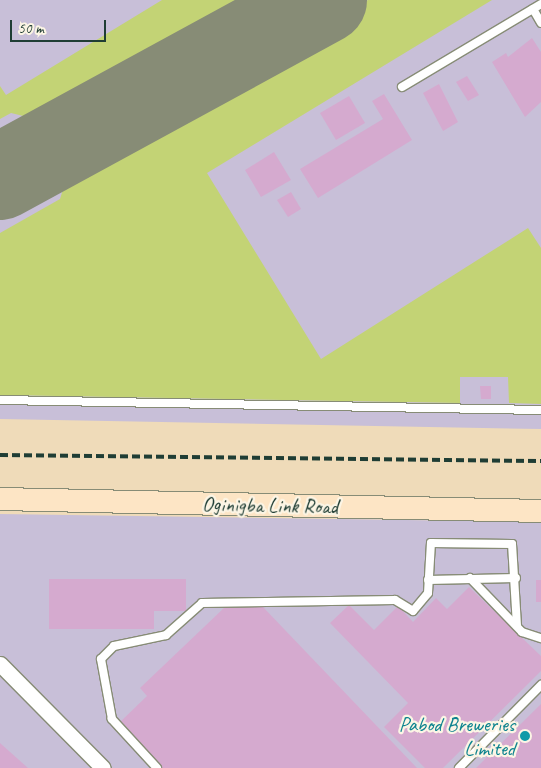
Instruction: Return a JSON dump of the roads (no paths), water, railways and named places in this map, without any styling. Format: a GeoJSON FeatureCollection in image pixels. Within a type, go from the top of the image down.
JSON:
{"type":"FeatureCollection","features":[{"type":"Feature","properties":{"kind":"street","name":"Oginigba Link Road"},"geometry":{"type":"LineString","coordinates":[[0,499],[541,511]]}},
{"type":"Feature","properties":{"kind":"street"},"geometry":{"type":"LineString","coordinates":[[0,664],[97,766]]}},
{"type":"Feature","properties":{"kind":"lane"},"geometry":{"type":"LineString","coordinates":[[402,88],[541,4]]}},
{"type":"Feature","properties":{"kind":"lane"},"geometry":{"type":"LineString","coordinates":[[533,9],[541,23]]}},
{"type":"Feature","properties":{"kind":"lane"},"geometry":{"type":"LineString","coordinates":[[0,400],[541,410]]}},
{"type":"Feature","properties":{"kind":"lane"},"geometry":{"type":"LineString","coordinates":[[157,768],[112,719],[101,659],[104,652],[123,642],[166,635],[202,603],[395,600],[413,611],[425,601],[431,543],[512,544],[516,578],[517,626]]}},
{"type":"Feature","properties":{"kind":"lane"},"geometry":{"type":"LineString","coordinates":[[470,578],[528,636],[541,638]]}},
{"type":"Feature","properties":{"kind":"lane"},"geometry":{"type":"LineString","coordinates":[[428,580],[516,578]]}},
{"type":"Feature","properties":{"kind":"lane"},"geometry":{"type":"LineString","coordinates":[[458,768],[541,685]]}},
{"type":"Feature","properties":{"kind":"railway"},"geometry":{"type":"LineString","coordinates":[[0,455],[541,461]]}},
{"type":"Feature","properties":{"kind":"place","name":"Pabod Breweries Limited"},"geometry":{"type":"Point","coordinates":[525,736]}}]}
